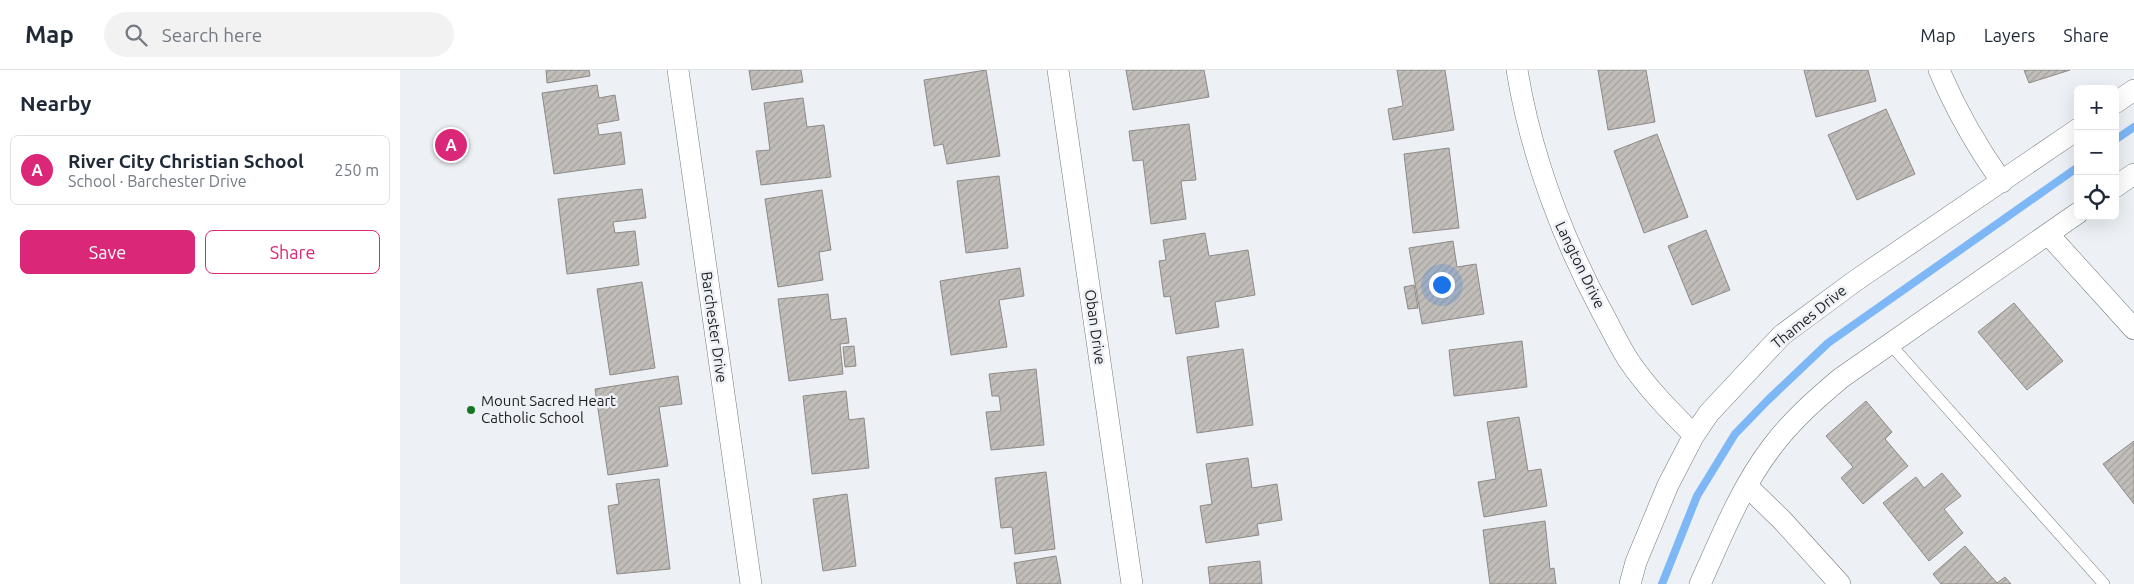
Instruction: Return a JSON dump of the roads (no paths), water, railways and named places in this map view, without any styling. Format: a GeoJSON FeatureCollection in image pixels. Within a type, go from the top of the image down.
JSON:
{"type":"FeatureCollection","features":[{"type":"Feature","properties":{"kind":"street","name":"Barchester Drive"},"geometry":{"type":"LineString","coordinates":[[678,70],[751,584]]}},
{"type":"Feature","properties":{"kind":"street","name":"Oban Drive"},"geometry":{"type":"LineString","coordinates":[[1058,70],[1132,584]]}},
{"type":"Feature","properties":{"kind":"street","name":"Langton Drive"},"geometry":{"type":"LineString","coordinates":[[1517,70],[1523,107],[1541,174],[1565,238],[1629,361],[1665,406],[1694,435]]}},
{"type":"Feature","properties":{"kind":"street"},"geometry":{"type":"LineString","coordinates":[[1938,70],[1952,100],[1982,154],[2002,182]]}},
{"type":"Feature","properties":{"kind":"street"},"geometry":{"type":"LineString","coordinates":[[2119,100],[2134,90]]}},
{"type":"Feature","properties":{"kind":"street","name":"Thames Drive"},"geometry":{"type":"LineString","coordinates":[[1630,584],[1636,562],[1668,485],[1694,435],[1708,414],[1782,335],[1855,281],[2077,130]]}},
{"type":"Feature","properties":{"kind":"street"},"geometry":{"type":"LineString","coordinates":[[2119,184],[2134,174]]}},
{"type":"Feature","properties":{"kind":"street"},"geometry":{"type":"LineString","coordinates":[[1700,584],[1732,513],[1748,486],[1771,448],[1806,408],[1842,378],[2074,216]]}},
{"type":"Feature","properties":{"kind":"street"},"geometry":{"type":"LineString","coordinates":[[2048,234],[2134,329]]}},
{"type":"Feature","properties":{"kind":"street"},"geometry":{"type":"LineString","coordinates":[[1748,486],[1782,520],[1840,584]]}},
{"type":"Feature","properties":{"kind":"lane"},"geometry":{"type":"LineString","coordinates":[[1890,344],[2104,584]]}},
{"type":"Feature","properties":{"kind":"waterway"},"geometry":{"type":"LineString","coordinates":[[2119,137],[2134,127]]}},
{"type":"Feature","properties":{"kind":"waterway"},"geometry":{"type":"LineString","coordinates":[[1662,584],[1697,496],[1735,434],[1767,401],[1828,343],[2074,170]]}},
{"type":"Feature","properties":{"kind":"place","name":"River City Christian School"},"geometry":{"type":"Point","coordinates":[451,145]}},
{"type":"Feature","properties":{"kind":"place","name":"Mount Sacred Heart Catholic School"},"geometry":{"type":"Point","coordinates":[471,410]}}]}
